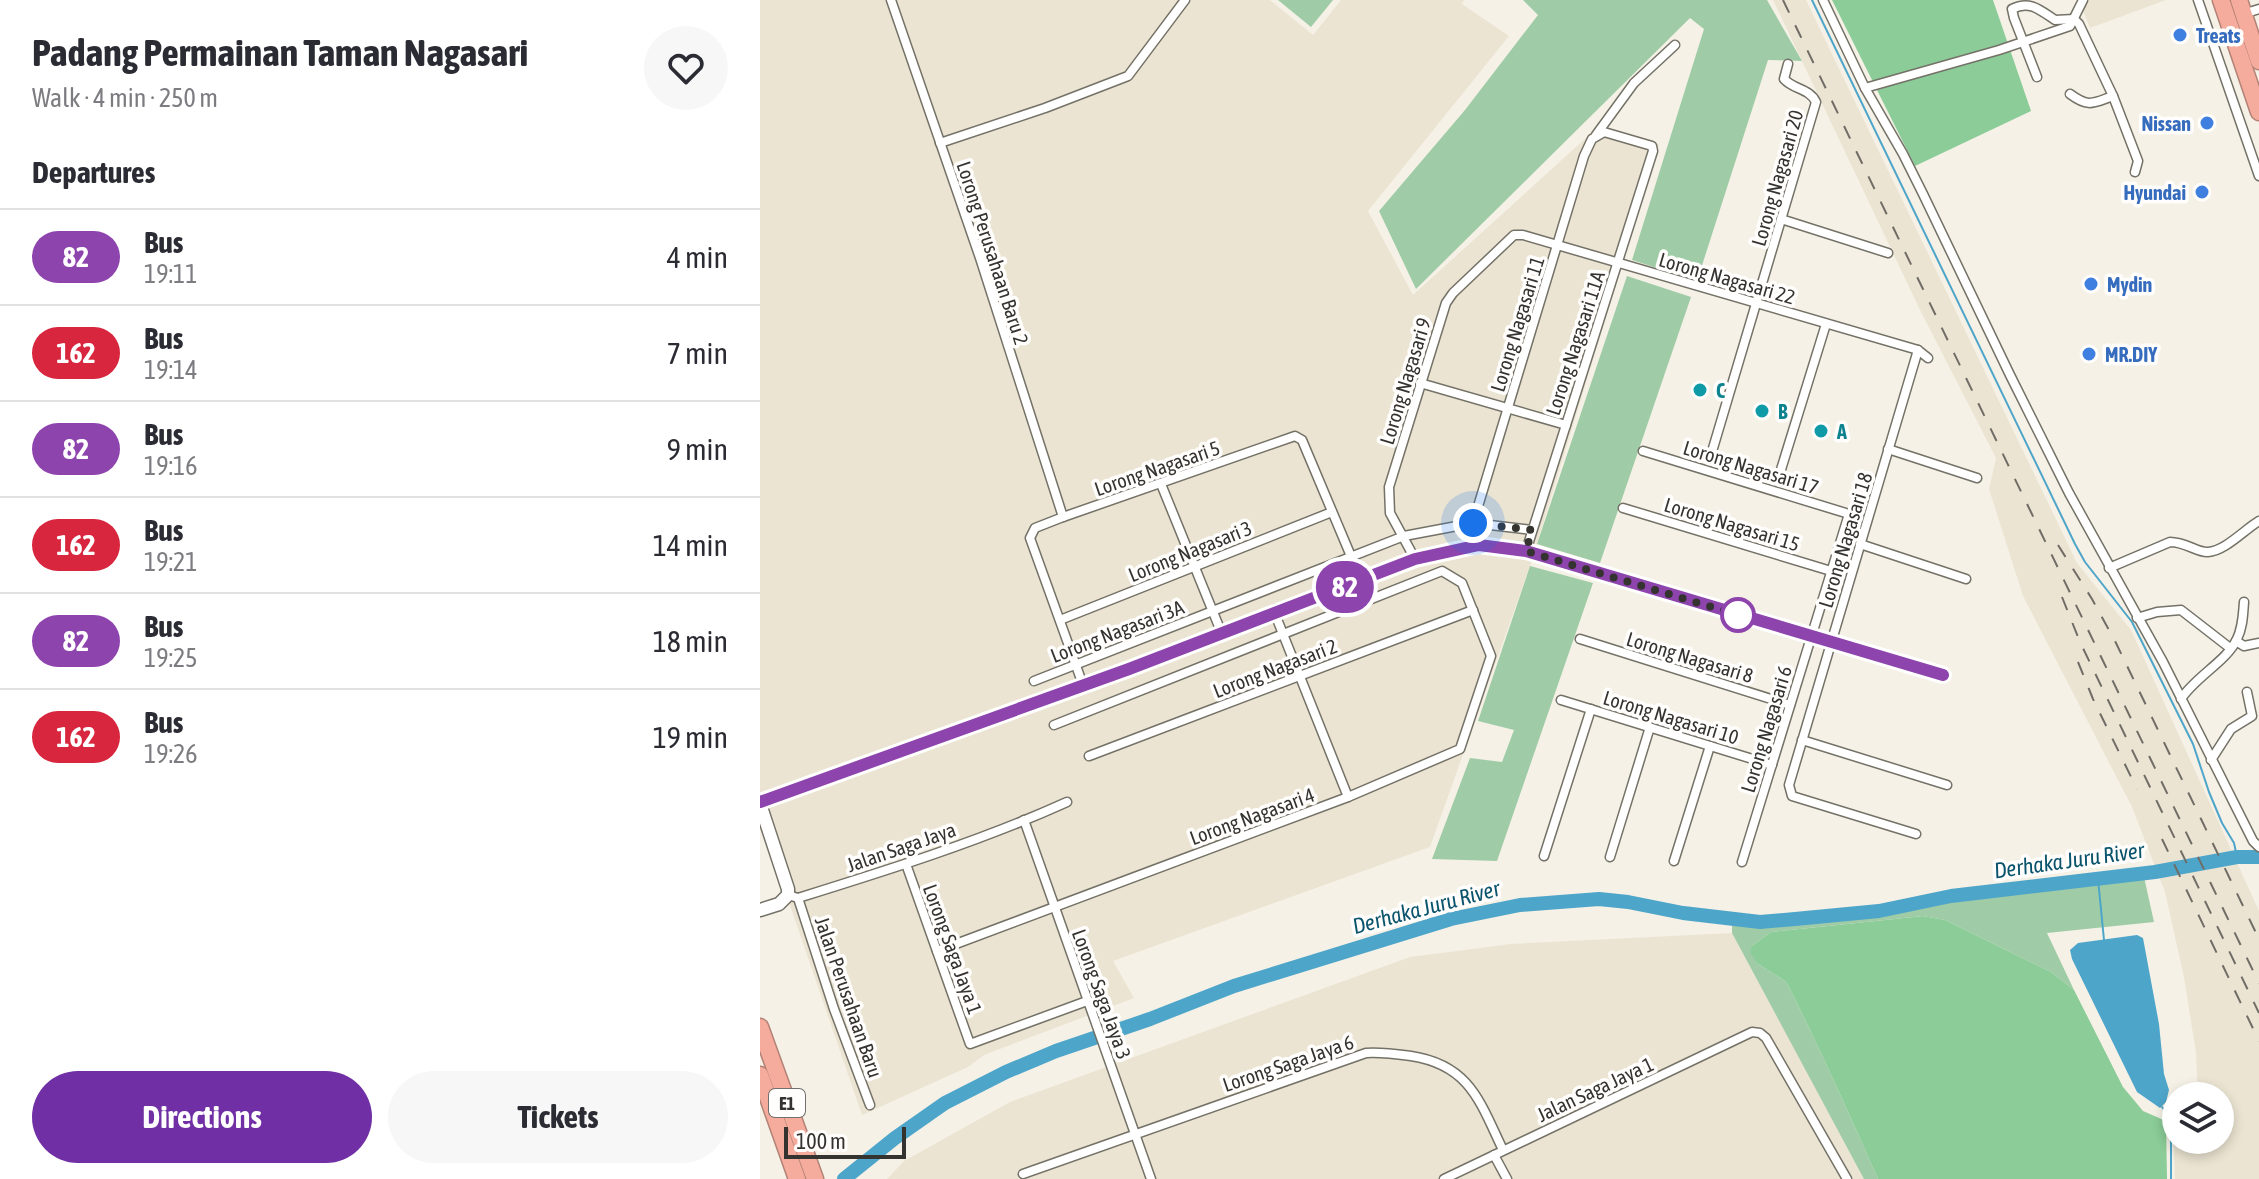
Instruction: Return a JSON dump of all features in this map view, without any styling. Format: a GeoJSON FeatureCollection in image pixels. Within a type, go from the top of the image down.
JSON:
{"type":"FeatureCollection","features":[{"type":"Feature","properties":{"kind":"highway"},"geometry":{"type":"LineString","coordinates":[[2221,0],[2259,112]]}},
{"type":"Feature","properties":{"kind":"highway"},"geometry":{"type":"LineString","coordinates":[[2247,7],[2259,61]]}},
{"type":"Feature","properties":{"kind":"highway","name":"E1"},"geometry":{"type":"LineString","coordinates":[[760,1027],[815,1179]]}},
{"type":"Feature","properties":{"kind":"highway","name":"E1"},"geometry":{"type":"LineString","coordinates":[[760,1075],[797,1179]]}},
{"type":"Feature","properties":{"kind":"street","name":"Lorong Perusahaan Baru 2"},"geometry":{"type":"LineString","coordinates":[[891,0],[980,258],[1063,517]]}},
{"type":"Feature","properties":{"kind":"street"},"geometry":{"type":"LineString","coordinates":[[940,143],[1128,76],[1185,0]]}},
{"type":"Feature","properties":{"kind":"street"},"geometry":{"type":"LineString","coordinates":[[1823,0],[1865,88],[1910,167],[2069,493],[2181,699],[2253,841],[2259,847]]}},
{"type":"Feature","properties":{"kind":"street"},"geometry":{"type":"LineString","coordinates":[[2198,0],[2259,176]]}},
{"type":"Feature","properties":{"kind":"street"},"geometry":{"type":"LineString","coordinates":[[1865,88],[2070,26],[2081,1]]}},
{"type":"Feature","properties":{"kind":"street"},"geometry":{"type":"LineString","coordinates":[[2037,77],[2014,18],[2012,9],[2015,4],[2032,3],[2055,20],[2074,19]]}},
{"type":"Feature","properties":{"kind":"street"},"geometry":{"type":"LineString","coordinates":[[2247,7],[2259,30]]}},
{"type":"Feature","properties":{"kind":"street"},"geometry":{"type":"LineString","coordinates":[[2074,19],[2085,34],[2113,96],[2138,161],[2135,172]]}},
{"type":"Feature","properties":{"kind":"street"},"geometry":{"type":"LineString","coordinates":[[2215,44],[2233,37]]}},
{"type":"Feature","properties":{"kind":"street","name":"Lorong Nagasari 11"},"geometry":{"type":"LineString","coordinates":[[1473,523],[1584,156],[1634,83],[1675,45]]}},
{"type":"Feature","properties":{"kind":"street","name":"Lorong Nagasari 20"},"geometry":{"type":"LineString","coordinates":[[1711,455],[1816,102],[1808,91],[1784,79],[1788,64]]}},
{"type":"Feature","properties":{"kind":"street"},"geometry":{"type":"LineString","coordinates":[[2070,94],[2079,102],[2090,105],[2113,96]]}},
{"type":"Feature","properties":{"kind":"street","name":"Lorong Nagasari 11A"},"geometry":{"type":"LineString","coordinates":[[1526,551],[1653,151],[1652,146],[1604,132],[1596,135]]}},
{"type":"Feature","properties":{"kind":"street"},"geometry":{"type":"LineString","coordinates":[[1781,219],[1888,253]]}},
{"type":"Feature","properties":{"kind":"street","name":"Lorong Nagasari 22"},"geometry":{"type":"LineString","coordinates":[[1514,235],[1523,235],[1918,350],[1928,358]]}},
{"type":"Feature","properties":{"kind":"street","name":"Lorong Nagasari 9"},"geometry":{"type":"LineString","coordinates":[[1415,559],[1390,513],[1389,487],[1420,383],[1446,303],[1514,235]]}},
{"type":"Feature","properties":{"kind":"street"},"geometry":{"type":"LineString","coordinates":[[1779,476],[1826,324]]}},
{"type":"Feature","properties":{"kind":"street","name":"Lorong Nagasari 18"},"geometry":{"type":"LineString","coordinates":[[1916,834],[1792,796],[1789,785],[1918,350]]}},
{"type":"Feature","properties":{"kind":"street"},"geometry":{"type":"LineString","coordinates":[[1420,383],[1566,425]]}},
{"type":"Feature","properties":{"kind":"street","name":"Lorong Nagasari 5"},"geometry":{"type":"LineString","coordinates":[[1060,620],[1030,538],[1035,528],[1295,436],[1302,440],[1332,512]]}},
{"type":"Feature","properties":{"kind":"street"},"geometry":{"type":"LineString","coordinates":[[1888,449],[1977,478]]}},
{"type":"Feature","properties":{"kind":"street","name":"Lorong Nagasari 17"},"geometry":{"type":"LineString","coordinates":[[1643,451],[1849,514]]}},
{"type":"Feature","properties":{"kind":"street"},"geometry":{"type":"LineString","coordinates":[[1161,484],[1222,634]]}},
{"type":"Feature","properties":{"kind":"street","name":"Lorong Nagasari 15"},"geometry":{"type":"LineString","coordinates":[[1623,508],[1831,571]]}},
{"type":"Feature","properties":{"kind":"street"},"geometry":{"type":"LineString","coordinates":[[1332,512],[1361,580]]}},
{"type":"Feature","properties":{"kind":"street","name":"Lorong Nagasari 3"},"geometry":{"type":"LineString","coordinates":[[1060,620],[1332,512]]}},
{"type":"Feature","properties":{"kind":"street","name":"Lorong Nagasari 6"},"geometry":{"type":"LineString","coordinates":[[1742,862],[1849,514]]}},
{"type":"Feature","properties":{"kind":"street"},"geometry":{"type":"LineString","coordinates":[[2109,568],[2170,542],[2180,542],[2205,553],[2210,552],[2259,521]]}},
{"type":"Feature","properties":{"kind":"street","name":"Lorong Nagasari 3A"},"geometry":{"type":"LineString","coordinates":[[1034,681],[1404,536],[1473,523],[1532,530]]}},
{"type":"Feature","properties":{"kind":"street"},"geometry":{"type":"LineString","coordinates":[[1860,544],[1966,579]]}},
{"type":"Feature","properties":{"kind":"street"},"geometry":{"type":"LineString","coordinates":[[760,910],[793,897],[760,803],[1222,634],[1415,559],[1479,545],[1526,551],[1943,675]]}},
{"type":"Feature","properties":{"kind":"street"},"geometry":{"type":"LineString","coordinates":[[1054,725],[1442,571],[1462,583],[1473,610]]}},
{"type":"Feature","properties":{"kind":"street"},"geometry":{"type":"LineString","coordinates":[[2181,699],[2189,687],[2233,644],[2243,619],[2244,602]]}},
{"type":"Feature","properties":{"kind":"street","name":"Lorong Nagasari 2"},"geometry":{"type":"LineString","coordinates":[[1089,756],[1473,610]]}},
{"type":"Feature","properties":{"kind":"street","name":"Lorong Nagasari 4"},"geometry":{"type":"LineString","coordinates":[[937,951],[1348,797],[1460,749],[1491,656],[1473,610]]}},
{"type":"Feature","properties":{"kind":"street"},"geometry":{"type":"LineString","coordinates":[[2137,618],[2181,610],[2233,644],[2244,646],[2259,643]]}},
{"type":"Feature","properties":{"kind":"street"},"geometry":{"type":"LineString","coordinates":[[1275,614],[1348,797]]}},
{"type":"Feature","properties":{"kind":"street"},"geometry":{"type":"LineString","coordinates":[[1060,620],[1083,685]]}},
{"type":"Feature","properties":{"kind":"street","name":"Lorong Nagasari 8"},"geometry":{"type":"LineString","coordinates":[[1580,639],[1790,705]]}},
{"type":"Feature","properties":{"kind":"street"},"geometry":{"type":"LineString","coordinates":[[2211,760],[2231,729],[2256,714],[2247,692]]}},
{"type":"Feature","properties":{"kind":"street","name":"Lorong Nagasari 10"},"geometry":{"type":"LineString","coordinates":[[1561,700],[1772,765]]}},
{"type":"Feature","properties":{"kind":"street"},"geometry":{"type":"LineString","coordinates":[[1544,856],[1591,709]]}},
{"type":"Feature","properties":{"kind":"street"},"geometry":{"type":"LineString","coordinates":[[1610,857],[1650,727]]}},
{"type":"Feature","properties":{"kind":"street"},"geometry":{"type":"LineString","coordinates":[[1802,740],[1947,785]]}},
{"type":"Feature","properties":{"kind":"street"},"geometry":{"type":"LineString","coordinates":[[1674,861],[1710,746]]}},
{"type":"Feature","properties":{"kind":"street","name":"Jalan Saga Jaya"},"geometry":{"type":"LineString","coordinates":[[793,897],[906,864],[1067,802]]}},
{"type":"Feature","properties":{"kind":"street","name":"Lorong Saga Jaya 3"},"geometry":{"type":"LineString","coordinates":[[1024,820],[1151,1179]]}},
{"type":"Feature","properties":{"kind":"street","name":"Lorong Saga Jaya 1"},"geometry":{"type":"LineString","coordinates":[[906,864],[970,1044],[1087,1001]]}},
{"type":"Feature","properties":{"kind":"street","name":"Jalan Perusahaan Baru"},"geometry":{"type":"LineString","coordinates":[[793,897],[870,1105]]}},
{"type":"Feature","properties":{"kind":"street","name":"Jalan Saga Jaya 1"},"geometry":{"type":"LineString","coordinates":[[1444,1179],[1752,1032],[1766,1038],[1847,1179]]}},
{"type":"Feature","properties":{"kind":"street","name":"Lorong Saga Jaya 6"},"geometry":{"type":"LineString","coordinates":[[1023,1174],[1366,1053],[1381,1052],[1431,1059],[1455,1071],[1481,1103],[1507,1179]]}},
{"type":"Feature","properties":{"kind":"shaded area"},"geometry":{"type":"Polygon","coordinates":[[[760,0],[1270,0],[1313,35],[1341,0],[1464,0],[1462,4],[1509,36],[1368,211],[1413,295],[1598,127],[1659,144],[1530,566],[1430,847],[1113,961],[1134,998],[984,1055],[968,1067],[862,1115],[760,818],[760,0]]]}},
{"type":"Feature","properties":{"kind":"shaded area"},"geometry":{"type":"Polygon","coordinates":[[[1773,0],[1806,0],[2077,563],[2131,630],[2259,911],[2259,1179],[2175,1179],[2174,1154],[2234,1154],[2234,1082],[2197,1082],[2184,977],[2165,892],[2132,807],[2023,596],[1989,489],[1996,458],[1920,310],[1773,0]]]}},
{"type":"Feature","properties":{"kind":"shaded area"},"geometry":{"type":"Polygon","coordinates":[[[2089,0],[2166,0],[2090,28],[2082,8],[2089,0]]]}},
{"type":"Feature","properties":{"kind":"shaded area"},"geometry":{"type":"Polygon","coordinates":[[[1732,933],[1865,1179],[887,1179],[904,1161],[1010,1102],[1410,957],[1511,944],[1732,933]]]}},
{"type":"Feature","properties":{"kind":"green space"},"geometry":{"type":"Polygon","coordinates":[[[1278,0],[1333,0],[1311,27],[1278,0]]]}},
{"type":"Feature","properties":{"kind":"green space"},"geometry":{"type":"Polygon","coordinates":[[[1523,0],[1767,0],[1802,61],[1768,60],[1697,281],[1632,260],[1704,29],[1690,18],[1416,289],[1379,211],[1465,110],[1538,15],[1523,0]]]}},
{"type":"Feature","properties":{"kind":"green space"},"geometry":{"type":"Polygon","coordinates":[[[1832,0],[1993,0],[2031,111],[1915,166],[1832,0]]]}},
{"type":"Feature","properties":{"kind":"green space"},"geometry":{"type":"Polygon","coordinates":[[[1627,276],[1691,297],[1600,563],[1537,544],[1627,276]]]}},
{"type":"Feature","properties":{"kind":"green space"},"geometry":{"type":"Polygon","coordinates":[[[1530,566],[1593,583],[1497,861],[1432,859],[1470,758],[1502,762],[1514,730],[1478,721],[1530,566]]]}},
{"type":"Feature","properties":{"kind":"green space"},"geometry":{"type":"Polygon","coordinates":[[[2144,877],[2154,922],[2047,933],[2074,990],[2051,972],[1945,920],[1923,916],[1771,932],[1752,946],[1758,964],[1788,985],[1878,1179],[1864,1179],[1732,933],[1732,924],[1764,926],[1951,899],[2144,877]]]}},
{"type":"Feature","properties":{"kind":"green space"},"geometry":{"type":"Polygon","coordinates":[[[1923,916],[1945,920],[2051,972],[2074,990],[2123,1087],[2143,1111],[2162,1119],[2162,1154],[2167,1154],[2167,1179],[1878,1179],[1788,985],[1758,964],[1750,952],[1752,946],[1771,932],[1923,916]]]}},
{"type":"Feature","properties":{"kind":"water"},"geometry":{"type":"Polygon","coordinates":[[[2137,935],[2143,938],[2166,1082],[2162,1082],[2160,1108],[2137,1092],[2072,959],[2070,950],[2078,943],[2137,935]]]}},
{"type":"Feature","properties":{"kind":"waterway"},"geometry":{"type":"LineString","coordinates":[[1812,0],[2075,544],[2085,562],[2132,622],[2193,744],[2209,792],[2234,843],[2237,857]]}},
{"type":"Feature","properties":{"kind":"waterway","name":"Derhaka Juru River"},"geometry":{"type":"LineString","coordinates":[[844,1179],[945,1103],[1006,1072],[1234,986],[1451,919],[1520,905],[1599,899],[1760,922],[1879,911],[1951,896],[2155,872],[2237,857],[2259,857]]}},
{"type":"Feature","properties":{"kind":"waterway"},"geometry":{"type":"LineString","coordinates":[[2098,879],[2104,940]]}},
{"type":"Feature","properties":{"kind":"waterway"},"geometry":{"type":"LineString","coordinates":[[2171,1154],[2171,1179]]}},
{"type":"Feature","properties":{"kind":"railway"},"geometry":{"type":"LineString","coordinates":[[1783,0],[2259,983]]}},
{"type":"Feature","properties":{"kind":"railway"},"geometry":{"type":"LineString","coordinates":[[2058,545],[2115,641],[2259,939]]}},
{"type":"Feature","properties":{"kind":"railway"},"geometry":{"type":"LineString","coordinates":[[2062,597],[2080,642],[2259,1013]]}},
{"type":"Feature","properties":{"kind":"railway"},"geometry":{"type":"LineString","coordinates":[[2078,662],[2137,789]]}},
{"type":"Feature","properties":{"kind":"railway"},"geometry":{"type":"LineString","coordinates":[[2162,839],[2259,1041]]}},
{"type":"Feature","properties":{"kind":"bus line","name":"82"},"geometry":{"type":"LineString","coordinates":[[760,802],[1129,669],[1415,559],[1479,545],[1526,551],[1943,675]]}},
{"type":"Feature","properties":{"kind":"place","name":"Treats"},"geometry":{"type":"Point","coordinates":[2180,35]}},
{"type":"Feature","properties":{"kind":"place","name":"Nissan"},"geometry":{"type":"Point","coordinates":[2207,123]}},
{"type":"Feature","properties":{"kind":"place","name":"Hyundai"},"geometry":{"type":"Point","coordinates":[2202,192]}},
{"type":"Feature","properties":{"kind":"place","name":"Mydin"},"geometry":{"type":"Point","coordinates":[2091,284]}},
{"type":"Feature","properties":{"kind":"place","name":"MR.DIY"},"geometry":{"type":"Point","coordinates":[2089,354]}},
{"type":"Feature","properties":{"kind":"place","name":"C"},"geometry":{"type":"Point","coordinates":[1700,390]}},
{"type":"Feature","properties":{"kind":"place","name":"B"},"geometry":{"type":"Point","coordinates":[1762,411]}},
{"type":"Feature","properties":{"kind":"place","name":"A"},"geometry":{"type":"Point","coordinates":[1821,431]}},
{"type":"Feature","properties":{"kind":"route"},"geometry":{"type":"LineString","coordinates":[[1473,523],[1532,530],[1526,551],[1738,615]]}}]}
